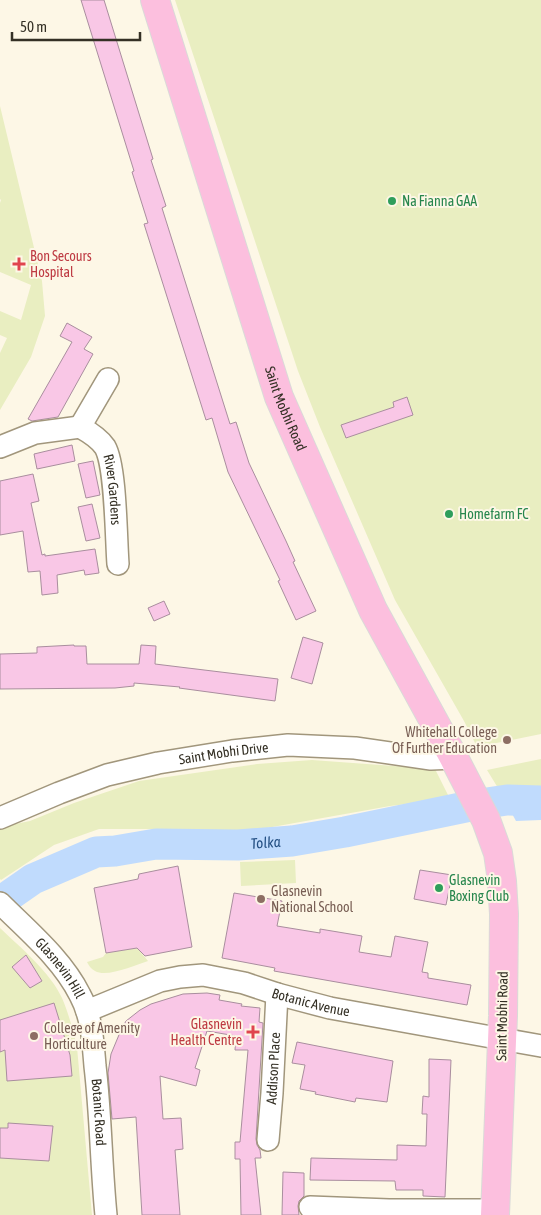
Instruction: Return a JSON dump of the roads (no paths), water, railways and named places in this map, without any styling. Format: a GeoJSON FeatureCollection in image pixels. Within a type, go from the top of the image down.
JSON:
{"type":"FeatureCollection","features":[{"type":"Feature","properties":{"kind":"main road","name":"Saint Mobhi Road"},"geometry":{"type":"LineString","coordinates":[[154,0],[279,397],[373,610],[473,794],[486,820],[498,853],[504,914],[502,1039],[495,1213]]}},
{"type":"Feature","properties":{"kind":"street"},"geometry":{"type":"LineString","coordinates":[[0,447],[35,433],[80,427],[108,379]]}},
{"type":"Feature","properties":{"kind":"street","name":"River Gardens"},"geometry":{"type":"LineString","coordinates":[[80,427],[89,432],[105,447],[112,469],[118,564]]}},
{"type":"Feature","properties":{"kind":"street","name":"Saint Mobhi Drive"},"geometry":{"type":"LineString","coordinates":[[0,818],[107,775],[158,763],[232,751],[288,745],[354,748],[431,760],[454,758]]}},
{"type":"Feature","properties":{"kind":"street","name":"Glasnevin Hill"},"geometry":{"type":"LineString","coordinates":[[0,903],[59,964],[80,994],[87,1011]]}},
{"type":"Feature","properties":{"kind":"street","name":"Botanic Avenue"},"geometry":{"type":"LineString","coordinates":[[87,1011],[160,981],[203,975],[225,979],[330,1008],[541,1046]]}},
{"type":"Feature","properties":{"kind":"street","name":"Addison Place"},"geometry":{"type":"LineString","coordinates":[[268,1140],[277,994]]}},
{"type":"Feature","properties":{"kind":"street","name":"Botanic Road"},"geometry":{"type":"LineString","coordinates":[[87,1011],[91,1026],[96,1076],[106,1215]]}},
{"type":"Feature","properties":{"kind":"street"},"geometry":{"type":"LineString","coordinates":[[310,1207],[495,1213]]}},
{"type":"Feature","properties":{"kind":"water"},"geometry":{"type":"Polygon","coordinates":[[[498,788],[541,788],[541,820],[516,821],[498,788]]]}},
{"type":"Feature","properties":{"kind":"waterway","name":"Tolka"},"geometry":{"type":"LineString","coordinates":[[0,902],[33,879],[96,852],[115,851],[156,844],[238,845],[292,841],[480,804],[507,800],[541,801]]}},
{"type":"Feature","properties":{"kind":"place","name":"Na Fianna GAA"},"geometry":{"type":"Point","coordinates":[392,201]}},
{"type":"Feature","properties":{"kind":"place","name":"Bon Secours Hospital"},"geometry":{"type":"Point","coordinates":[19,264]}},
{"type":"Feature","properties":{"kind":"place","name":"Homefarm FC"},"geometry":{"type":"Point","coordinates":[449,514]}},
{"type":"Feature","properties":{"kind":"place","name":"Whitehall College Of Further Education"},"geometry":{"type":"Point","coordinates":[507,740]}},
{"type":"Feature","properties":{"kind":"place","name":"Glasnevin Boxing Club"},"geometry":{"type":"Point","coordinates":[439,888]}},
{"type":"Feature","properties":{"kind":"place","name":"Glasnevin National School"},"geometry":{"type":"Point","coordinates":[261,899]}},
{"type":"Feature","properties":{"kind":"place","name":"Glasnevin Health Centre"},"geometry":{"type":"Point","coordinates":[253,1032]}},
{"type":"Feature","properties":{"kind":"place","name":"College of Amenity Horticulture"},"geometry":{"type":"Point","coordinates":[34,1036]}}]}
